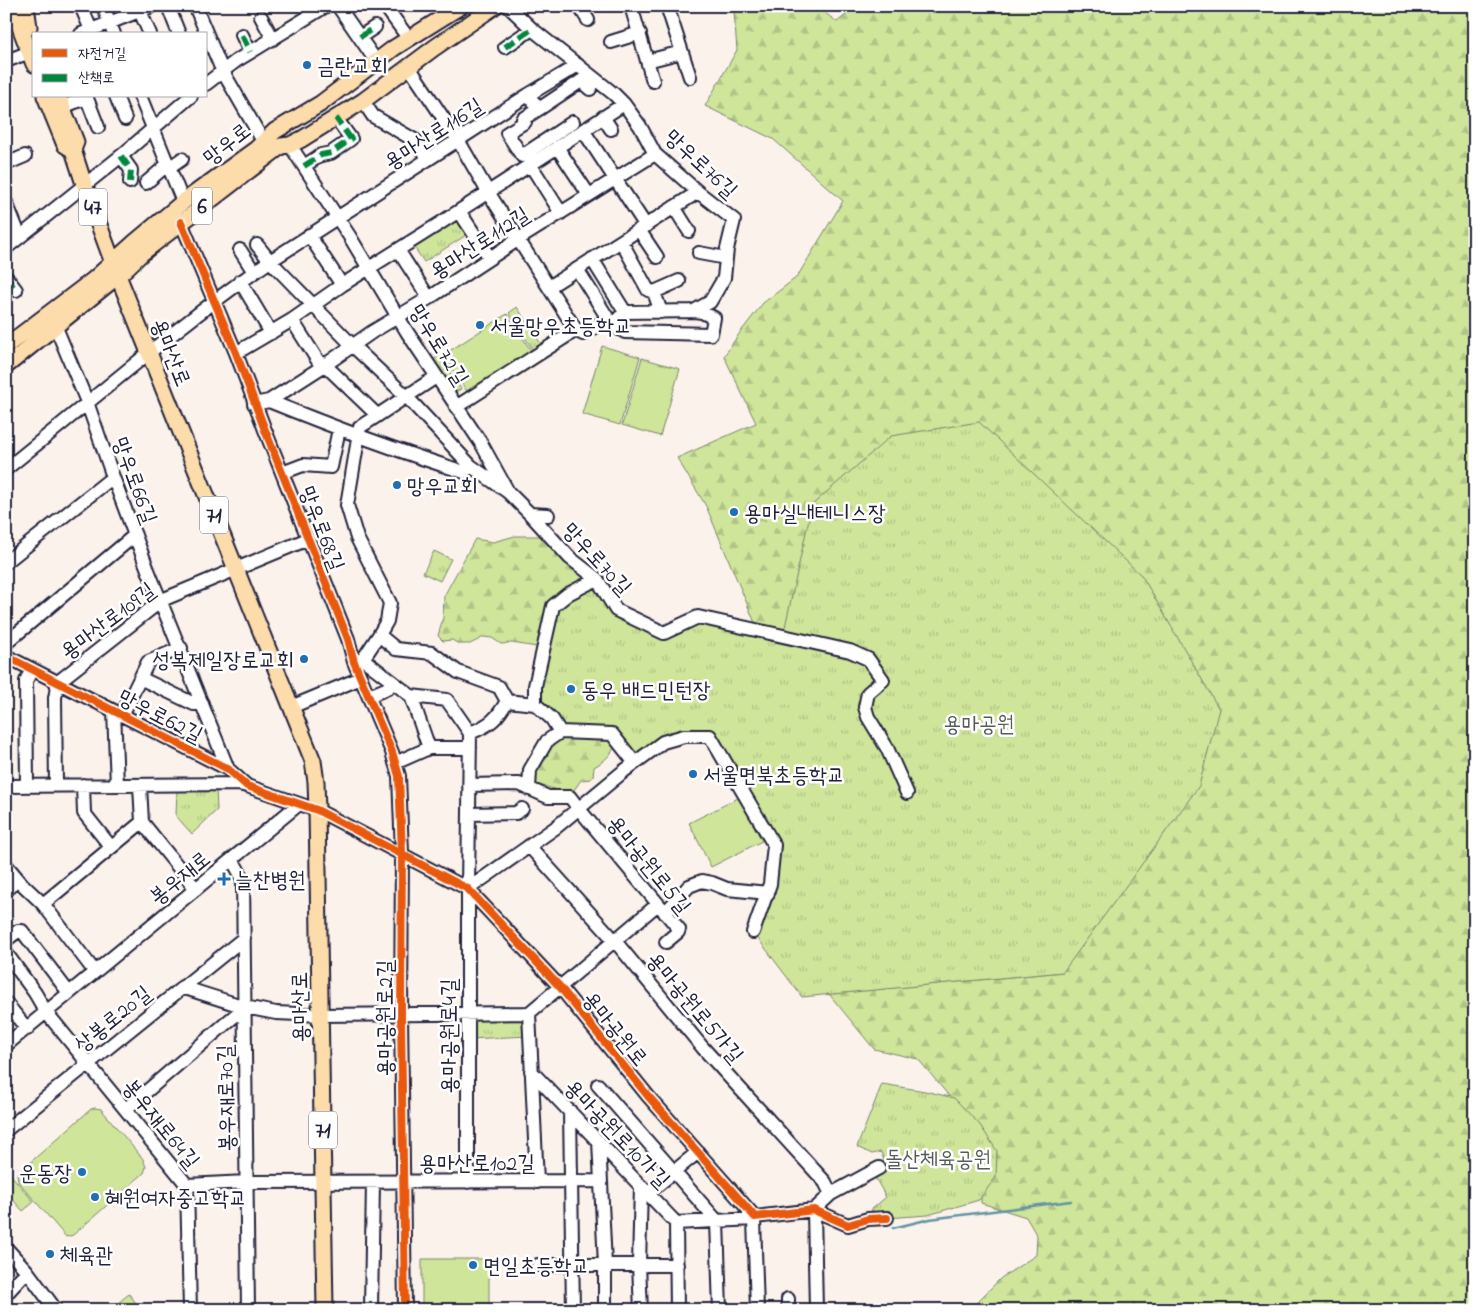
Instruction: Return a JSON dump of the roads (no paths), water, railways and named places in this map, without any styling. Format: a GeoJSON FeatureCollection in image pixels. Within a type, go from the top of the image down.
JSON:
{"type":"FeatureCollection","features":[{"type":"Feature","properties":{"kind":"main road"},"geometry":{"type":"LineString","coordinates":[[12,6],[30,44]]}},
{"type":"Feature","properties":{"kind":"main road"},"geometry":{"type":"LineString","coordinates":[[22,6],[30,44]]}},
{"type":"Feature","properties":{"kind":"main road"},"geometry":{"type":"LineString","coordinates":[[26,6],[30,44]]}},
{"type":"Feature","properties":{"kind":"main road","name":"망우로"},"geometry":{"type":"LineString","coordinates":[[6,366],[55,326],[116,269],[134,243],[183,202],[256,149],[263,141],[286,124],[320,104],[376,61],[409,39],[443,11],[462,6]]}},
{"type":"Feature","properties":{"kind":"main road","name":"망우로"},"geometry":{"type":"LineString","coordinates":[[6,346],[142,253],[282,146],[290,145],[363,101],[495,6]]}},
{"type":"Feature","properties":{"kind":"main road"},"geometry":{"type":"LineString","coordinates":[[6,26],[30,44]]}},
{"type":"Feature","properties":{"kind":"main road","name":"용마산로"},"geometry":{"type":"LineString","coordinates":[[46,98],[65,145],[73,150]]}},
{"type":"Feature","properties":{"kind":"main road","name":"용마산로"},"geometry":{"type":"LineString","coordinates":[[60,102],[76,142],[73,150],[84,184],[116,269],[313,761],[317,810],[324,1310]]}},
{"type":"Feature","properties":{"kind":"main road"},"geometry":{"type":"LineString","coordinates":[[286,124],[286,136],[290,145]]}},
{"type":"Feature","properties":{"kind":"street"},"geometry":{"type":"LineString","coordinates":[[81,6],[86,32],[112,28],[140,9],[149,32]]}},
{"type":"Feature","properties":{"kind":"street"},"geometry":{"type":"LineString","coordinates":[[103,6],[112,28]]}},
{"type":"Feature","properties":{"kind":"street"},"geometry":{"type":"LineString","coordinates":[[168,6],[178,32]]}},
{"type":"Feature","properties":{"kind":"street"},"geometry":{"type":"LineString","coordinates":[[195,6],[206,32]]}},
{"type":"Feature","properties":{"kind":"street"},"geometry":{"type":"LineString","coordinates":[[208,82],[222,70],[326,6]]}},
{"type":"Feature","properties":{"kind":"street"},"geometry":{"type":"LineString","coordinates":[[338,6],[376,61]]}},
{"type":"Feature","properties":{"kind":"street"},"geometry":{"type":"LineString","coordinates":[[385,6],[409,39]]}},
{"type":"Feature","properties":{"kind":"street","name":"망우로76길"},"geometry":{"type":"LineString","coordinates":[[508,6],[532,29],[624,104],[640,126],[655,154],[698,192],[734,220],[724,278],[710,302],[694,311]]}},
{"type":"Feature","properties":{"kind":"street"},"geometry":{"type":"LineString","coordinates":[[577,6],[588,20]]}},
{"type":"Feature","properties":{"kind":"street"},"geometry":{"type":"LineString","coordinates":[[631,6],[653,81]]}},
{"type":"Feature","properties":{"kind":"street"},"geometry":{"type":"LineString","coordinates":[[667,6],[690,77]]}},
{"type":"Feature","properties":{"kind":"street"},"geometry":{"type":"LineString","coordinates":[[261,17],[273,39]]}},
{"type":"Feature","properties":{"kind":"street"},"geometry":{"type":"LineString","coordinates":[[360,37],[375,27]]}},
{"type":"Feature","properties":{"kind":"street"},"geometry":{"type":"LineString","coordinates":[[505,47],[532,29]]}},
{"type":"Feature","properties":{"kind":"street"},"geometry":{"type":"LineString","coordinates":[[611,42],[640,33]]}},
{"type":"Feature","properties":{"kind":"street"},"geometry":{"type":"LineString","coordinates":[[242,35],[250,52]]}},
{"type":"Feature","properties":{"kind":"street"},"geometry":{"type":"LineString","coordinates":[[208,37],[222,70],[263,141]]}},
{"type":"Feature","properties":{"kind":"street"},"geometry":{"type":"LineString","coordinates":[[6,61],[30,44]]}},
{"type":"Feature","properties":{"kind":"street"},"geometry":{"type":"LineString","coordinates":[[647,61],[682,52]]}},
{"type":"Feature","properties":{"kind":"street","name":"용마산로116길"},"geometry":{"type":"LineString","coordinates":[[6,469],[214,300],[270,261],[528,95],[578,65]]}},
{"type":"Feature","properties":{"kind":"street"},"geometry":{"type":"LineString","coordinates":[[409,67],[458,140],[488,192],[576,330],[583,334],[602,323],[611,324],[625,332],[711,334],[714,318],[702,312],[694,311],[625,312],[611,324]]}},
{"type":"Feature","properties":{"kind":"street"},"geometry":{"type":"LineString","coordinates":[[590,89],[581,81],[523,119],[525,122],[507,133],[522,156],[578,126],[603,117],[624,104]]}},
{"type":"Feature","properties":{"kind":"street"},"geometry":{"type":"LineString","coordinates":[[528,95],[538,109]]}},
{"type":"Feature","properties":{"kind":"street"},"geometry":{"type":"LineString","coordinates":[[60,102],[81,98]]}},
{"type":"Feature","properties":{"kind":"street"},"geometry":{"type":"LineString","coordinates":[[86,98],[98,127]]}},
{"type":"Feature","properties":{"kind":"street"},"geometry":{"type":"LineString","coordinates":[[118,98],[125,119]]}},
{"type":"Feature","properties":{"kind":"street"},"geometry":{"type":"LineString","coordinates":[[141,98],[183,202]]}},
{"type":"Feature","properties":{"kind":"street"},"geometry":{"type":"LineString","coordinates":[[6,248],[121,156],[185,98]]}},
{"type":"Feature","properties":{"kind":"street"},"geometry":{"type":"LineString","coordinates":[[363,101],[373,116],[416,141],[429,159]]}},
{"type":"Feature","properties":{"kind":"street"},"geometry":{"type":"LineString","coordinates":[[603,117],[611,130]]}},
{"type":"Feature","properties":{"kind":"street"},"geometry":{"type":"LineString","coordinates":[[304,166],[351,140],[336,118]]}},
{"type":"Feature","properties":{"kind":"street"},"geometry":{"type":"LineString","coordinates":[[493,118],[561,213]]}},
{"type":"Feature","properties":{"kind":"street"},"geometry":{"type":"LineString","coordinates":[[236,353],[292,320],[368,268],[557,147],[578,126]]}},
{"type":"Feature","properties":{"kind":"street"},"geometry":{"type":"LineString","coordinates":[[578,126],[615,178],[657,257]]}},
{"type":"Feature","properties":{"kind":"street","name":"망우로72길"},"geometry":{"type":"LineString","coordinates":[[290,145],[338,218],[398,316],[411,329],[436,377],[481,443],[508,492]]}},
{"type":"Feature","properties":{"kind":"street"},"geometry":{"type":"LineString","coordinates":[[557,147],[589,195]]}},
{"type":"Feature","properties":{"kind":"street","name":"용마산로112길"},"geometry":{"type":"LineString","coordinates":[[254,404],[269,401],[326,365],[352,345],[655,154]]}},
{"type":"Feature","properties":{"kind":"street"},"geometry":{"type":"LineString","coordinates":[[6,164],[25,156]]}},
{"type":"Feature","properties":{"kind":"street"},"geometry":{"type":"LineString","coordinates":[[121,156],[131,170],[130,182]]}},
{"type":"Feature","properties":{"kind":"street"},"geometry":{"type":"LineString","coordinates":[[146,183],[168,166],[182,159]]}},
{"type":"Feature","properties":{"kind":"street"},"geometry":{"type":"LineString","coordinates":[[549,287],[698,192]]}},
{"type":"Feature","properties":{"kind":"street"},"geometry":{"type":"LineString","coordinates":[[6,202],[20,237]]}},
{"type":"Feature","properties":{"kind":"street"},"geometry":{"type":"LineString","coordinates":[[674,207],[689,231]]}},
{"type":"Feature","properties":{"kind":"street"},"geometry":{"type":"LineString","coordinates":[[459,211],[490,258]]}},
{"type":"Feature","properties":{"kind":"street","name":"망우로68길"},"geometry":{"type":"LineString","coordinates":[[181,222],[236,353],[254,404],[348,639],[359,660],[361,678],[396,763],[400,776],[402,853]]}},
{"type":"Feature","properties":{"kind":"street"},"geometry":{"type":"LineString","coordinates":[[309,236],[342,285]]}},
{"type":"Feature","properties":{"kind":"street"},"geometry":{"type":"LineString","coordinates":[[516,253],[519,239]]}},
{"type":"Feature","properties":{"kind":"street"},"geometry":{"type":"LineString","coordinates":[[621,241],[648,290],[654,292],[679,281]]}},
{"type":"Feature","properties":{"kind":"street"},"geometry":{"type":"LineString","coordinates":[[257,245],[270,261]]}},
{"type":"Feature","properties":{"kind":"street"},"geometry":{"type":"LineString","coordinates":[[240,250],[254,272]]}},
{"type":"Feature","properties":{"kind":"street"},"geometry":{"type":"LineString","coordinates":[[398,250],[429,298]]}},
{"type":"Feature","properties":{"kind":"street"},"geometry":{"type":"LineString","coordinates":[[699,253],[726,258]]}},
{"type":"Feature","properties":{"kind":"street"},"geometry":{"type":"LineString","coordinates":[[592,259],[625,312]]}},
{"type":"Feature","properties":{"kind":"street","name":"망우로70길"},"geometry":{"type":"LineString","coordinates":[[270,261],[352,345],[406,396],[472,466],[508,492],[570,558],[596,579],[616,610],[664,633],[698,617],[850,651],[868,659],[883,680],[868,693],[866,706],[868,717],[887,748],[906,793]]}},
{"type":"Feature","properties":{"kind":"street"},"geometry":{"type":"LineString","coordinates":[[577,269],[611,324]]}},
{"type":"Feature","properties":{"kind":"street"},"geometry":{"type":"LineString","coordinates":[[6,277],[16,290]]}},
{"type":"Feature","properties":{"kind":"street"},"geometry":{"type":"LineString","coordinates":[[240,282],[271,333]]}},
{"type":"Feature","properties":{"kind":"street"},"geometry":{"type":"LineString","coordinates":[[654,292],[661,312]]}},
{"type":"Feature","properties":{"kind":"street"},"geometry":{"type":"LineString","coordinates":[[292,320],[318,361],[326,365],[377,415]]}},
{"type":"Feature","properties":{"kind":"street","name":"망우로66길"},"geometry":{"type":"LineString","coordinates":[[55,326],[87,402],[113,477],[228,769]]}},
{"type":"Feature","properties":{"kind":"street"},"geometry":{"type":"LineString","coordinates":[[456,406],[576,330]]}},
{"type":"Feature","properties":{"kind":"street"},"geometry":{"type":"LineString","coordinates":[[436,377],[361,426],[347,504],[357,538],[390,604],[386,621],[379,635],[359,660],[411,696],[446,700],[470,733],[488,725],[500,714],[507,700]]}},
{"type":"Feature","properties":{"kind":"street"},"geometry":{"type":"LineString","coordinates":[[269,401],[338,429],[423,459],[464,472],[472,466]]}},
{"type":"Feature","properties":{"kind":"street","name":"망우로68길"},"geometry":{"type":"LineString","coordinates":[[282,473],[303,465],[332,467],[338,429]]}},
{"type":"Feature","properties":{"kind":"street"},"geometry":{"type":"LineString","coordinates":[[6,562],[113,477]]}},
{"type":"Feature","properties":{"kind":"street"},"geometry":{"type":"LineString","coordinates":[[530,514],[548,514]]}},
{"type":"Feature","properties":{"kind":"street"},"geometry":{"type":"LineString","coordinates":[[6,643],[135,534]]}},
{"type":"Feature","properties":{"kind":"street"},"geometry":{"type":"LineString","coordinates":[[236,569],[308,540]]}},
{"type":"Feature","properties":{"kind":"street","name":"용마산로109길"},"geometry":{"type":"LineString","coordinates":[[58,682],[162,600],[236,569]]}},
{"type":"Feature","properties":{"kind":"street"},"geometry":{"type":"LineString","coordinates":[[534,704],[535,686],[553,606],[568,594],[596,579]]}},
{"type":"Feature","properties":{"kind":"street"},"geometry":{"type":"LineString","coordinates":[[379,635],[396,648],[432,653],[458,672],[499,687],[507,700],[534,704],[552,718],[560,732]]}},
{"type":"Feature","properties":{"kind":"street"},"geometry":{"type":"LineString","coordinates":[[116,785],[118,713],[148,662],[181,648]]}},
{"type":"Feature","properties":{"kind":"street","name":"망우로62길"},"geometry":{"type":"LineString","coordinates":[[6,656],[228,769],[247,786],[299,804]]}},
{"type":"Feature","properties":{"kind":"street"},"geometry":{"type":"LineString","coordinates":[[27,785],[26,681],[32,670]]}},
{"type":"Feature","properties":{"kind":"street"},"geometry":{"type":"LineString","coordinates":[[140,678],[194,704],[202,702]]}},
{"type":"Feature","properties":{"kind":"street"},"geometry":{"type":"LineString","coordinates":[[291,707],[361,678]]}},
{"type":"Feature","properties":{"kind":"street"},"geometry":{"type":"LineString","coordinates":[[56,785],[55,698],[58,682]]}},
{"type":"Feature","properties":{"kind":"street"},"geometry":{"type":"LineString","coordinates":[[369,696],[388,688],[392,682]]}},
{"type":"Feature","properties":{"kind":"street"},"geometry":{"type":"LineString","coordinates":[[411,696],[428,748]]}},
{"type":"Feature","properties":{"kind":"street"},"geometry":{"type":"LineString","coordinates":[[529,789],[530,770],[533,764],[545,742],[560,732],[612,734],[635,763]]}},
{"type":"Feature","properties":{"kind":"street","name":"용마공원로4길"},"geometry":{"type":"LineString","coordinates":[[468,1182],[470,733]]}},
{"type":"Feature","properties":{"kind":"street","name":"용마공원로5길"},"geometry":{"type":"LineString","coordinates":[[468,888],[530,846],[663,742],[684,736],[710,736],[774,845],[768,893]]}},
{"type":"Feature","properties":{"kind":"street"},"geometry":{"type":"LineString","coordinates":[[396,763],[428,748],[470,748]]}},
{"type":"Feature","properties":{"kind":"street"},"geometry":{"type":"LineString","coordinates":[[6,786],[238,784],[247,786]]}},
{"type":"Feature","properties":{"kind":"street"},"geometry":{"type":"LineString","coordinates":[[469,785],[516,784],[548,797],[570,796],[579,809]]}},
{"type":"Feature","properties":{"kind":"street"},"geometry":{"type":"LineString","coordinates":[[83,785],[84,812],[111,847]]}},
{"type":"Feature","properties":{"kind":"street"},"geometry":{"type":"LineString","coordinates":[[140,786],[142,822],[196,889]]}},
{"type":"Feature","properties":{"kind":"street"},"geometry":{"type":"LineString","coordinates":[[299,804],[317,810]]}},
{"type":"Feature","properties":{"kind":"street","name":"봉우재로"},"geometry":{"type":"LineString","coordinates":[[6,1045],[299,804]]}},
{"type":"Feature","properties":{"kind":"street"},"geometry":{"type":"LineString","coordinates":[[469,814],[516,813],[522,809]]}},
{"type":"Feature","properties":{"kind":"street","name":"용마공원로5길"},"geometry":{"type":"LineString","coordinates":[[579,809],[679,930],[666,942]]}},
{"type":"Feature","properties":{"kind":"street","name":"용마공원로"},"geometry":{"type":"LineString","coordinates":[[317,810],[468,888],[560,987],[648,1096],[755,1218]]}},
{"type":"Feature","properties":{"kind":"street"},"geometry":{"type":"LineString","coordinates":[[43,904],[142,822]]}},
{"type":"Feature","properties":{"kind":"street","name":"용마공원로5가길"},"geometry":{"type":"LineString","coordinates":[[530,846],[615,941],[703,1048],[824,1182],[831,1194]]}},
{"type":"Feature","properties":{"kind":"street","name":"용마공원로2길"},"geometry":{"type":"LineString","coordinates":[[402,853],[401,1015],[405,1310]]}},
{"type":"Feature","properties":{"kind":"street","name":"봉우재로70길"},"geometry":{"type":"LineString","coordinates":[[232,859],[243,878],[248,1310]]}},
{"type":"Feature","properties":{"kind":"street"},"geometry":{"type":"LineString","coordinates":[[6,865],[43,904],[95,972]]}},
{"type":"Feature","properties":{"kind":"street"},"geometry":{"type":"LineString","coordinates":[[6,891],[17,878]]}},
{"type":"Feature","properties":{"kind":"street"},"geometry":{"type":"LineString","coordinates":[[182,987],[245,1007],[279,1014],[468,1015],[529,1013],[615,941],[689,886],[698,882],[708,882],[727,890],[768,893],[753,932]]}},
{"type":"Feature","properties":{"kind":"street"},"geometry":{"type":"LineString","coordinates":[[6,940],[18,931],[22,931],[69,993]]}},
{"type":"Feature","properties":{"kind":"street","name":"상봉로20길"},"geometry":{"type":"LineString","coordinates":[[6,1130],[244,938]]}},
{"type":"Feature","properties":{"kind":"street","name":"봉우재로64길"},"geometry":{"type":"LineString","coordinates":[[6,953],[35,993],[46,1012],[187,1185],[190,1310]]}},
{"type":"Feature","properties":{"kind":"street"},"geometry":{"type":"LineString","coordinates":[[6,1004],[26,1029]]}},
{"type":"Feature","properties":{"kind":"street"},"geometry":{"type":"LineString","coordinates":[[126,1108],[245,1007]]}},
{"type":"Feature","properties":{"kind":"street"},"geometry":{"type":"LineString","coordinates":[[529,1013],[537,1182]]}},
{"type":"Feature","properties":{"kind":"street","name":"용마공원로10가길"},"geometry":{"type":"LineString","coordinates":[[531,1072],[676,1223]]}},
{"type":"Feature","properties":{"kind":"street"},"geometry":{"type":"LineString","coordinates":[[598,1085],[717,1221],[720,1310]]}},
{"type":"Feature","properties":{"kind":"street"},"geometry":{"type":"LineString","coordinates":[[570,1111],[572,1310]]}},
{"type":"Feature","properties":{"kind":"street"},"geometry":{"type":"LineString","coordinates":[[599,1141],[605,1265],[605,1310]]}},
{"type":"Feature","properties":{"kind":"street"},"geometry":{"type":"LineString","coordinates":[[641,1310],[639,1265],[644,1190],[674,1171],[698,1152]]}},
{"type":"Feature","properties":{"kind":"street"},"geometry":{"type":"LineString","coordinates":[[816,1310],[814,1210],[831,1194],[878,1168]]}},
{"type":"Feature","properties":{"kind":"street","name":"용마산로102길"},"geometry":{"type":"LineString","coordinates":[[187,1185],[323,1181],[601,1181]]}},
{"type":"Feature","properties":{"kind":"street"},"geometry":{"type":"LineString","coordinates":[[371,1310],[373,1182]]}},
{"type":"Feature","properties":{"kind":"street"},"geometry":{"type":"LineString","coordinates":[[678,1310],[676,1223],[755,1218],[814,1210],[848,1225],[868,1219],[887,1218]]}},
{"type":"Feature","properties":{"kind":"street"},"geometry":{"type":"LineString","coordinates":[[755,1218],[757,1310]]}},
{"type":"Feature","properties":{"kind":"street"},"geometry":{"type":"LineString","coordinates":[[6,1248],[28,1272],[56,1310]]}},
{"type":"Feature","properties":{"kind":"street"},"geometry":{"type":"LineString","coordinates":[[538,1265],[677,1266]]}},
{"type":"Feature","properties":{"kind":"street"},"geometry":{"type":"LineString","coordinates":[[6,1294],[28,1272]]}},
{"type":"Feature","properties":{"kind":"waterway"},"geometry":{"type":"LineString","coordinates":[[893,1228],[930,1219],[1071,1201]]}},
{"type":"Feature","properties":{"kind":"place","name":"금란교회"},"geometry":{"type":"Point","coordinates":[307,65]}},
{"type":"Feature","properties":{"kind":"place","name":"서울망우초등학교"},"geometry":{"type":"Point","coordinates":[480,325]}},
{"type":"Feature","properties":{"kind":"place","name":"망우교회"},"geometry":{"type":"Point","coordinates":[397,485]}},
{"type":"Feature","properties":{"kind":"place","name":"용마실내테니스장"},"geometry":{"type":"Point","coordinates":[734,512]}},
{"type":"Feature","properties":{"kind":"place","name":"성복제일장로교회"},"geometry":{"type":"Point","coordinates":[304,659]}},
{"type":"Feature","properties":{"kind":"place","name":"동우 배드민턴장"},"geometry":{"type":"Point","coordinates":[571,689]}},
{"type":"Feature","properties":{"kind":"place","name":"서울면북초등학교"},"geometry":{"type":"Point","coordinates":[693,774]}},
{"type":"Feature","properties":{"kind":"place","name":"늘찬병원"},"geometry":{"type":"Point","coordinates":[224,879]}},
{"type":"Feature","properties":{"kind":"place","name":"운동장"},"geometry":{"type":"Point","coordinates":[82,1172]}},
{"type":"Feature","properties":{"kind":"place","name":"혜원여자중고학교"},"geometry":{"type":"Point","coordinates":[95,1197]}},
{"type":"Feature","properties":{"kind":"place","name":"체육관"},"geometry":{"type":"Point","coordinates":[50,1254]}},
{"type":"Feature","properties":{"kind":"place","name":"면일초등학교"},"geometry":{"type":"Point","coordinates":[473,1265]}},
{"type":"Feature","properties":{"kind":"park label","name":"용마공원"},"geometry":{"type":"Point","coordinates":[979,723]}},
{"type":"Feature","properties":{"kind":"park label","name":"돌산체육공원"},"geometry":{"type":"Point","coordinates":[938,1158]}}]}
